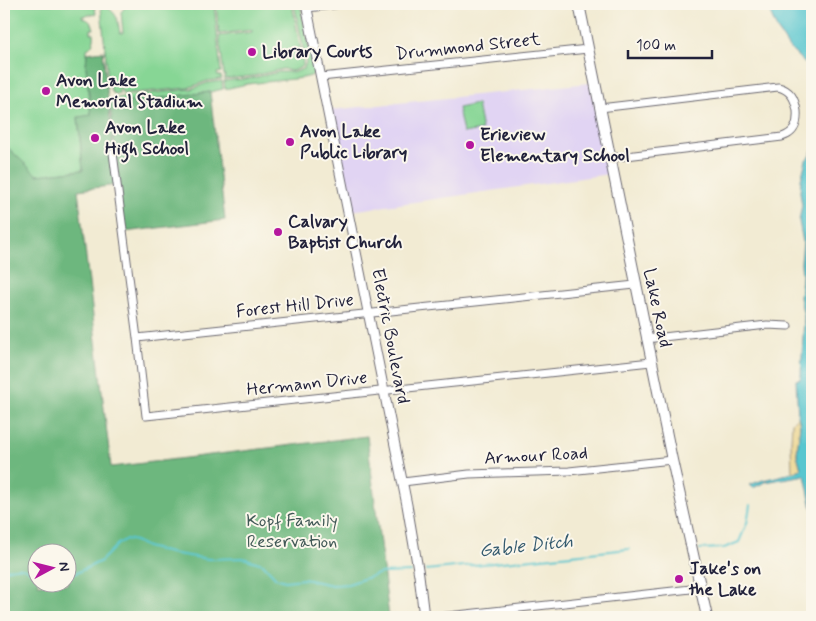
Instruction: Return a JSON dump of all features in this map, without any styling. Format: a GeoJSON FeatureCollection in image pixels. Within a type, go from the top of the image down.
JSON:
{"type":"FeatureCollection","features":[{"type":"Feature","properties":{"kind":"main road","name":"Lake Road"},"geometry":{"type":"LineString","coordinates":[[579,4],[651,362],[707,617]]}},
{"type":"Feature","properties":{"kind":"street"},"geometry":{"type":"LineString","coordinates":[[307,6],[342,4]]}},
{"type":"Feature","properties":{"kind":"street","name":"Electric Boulevard"},"geometry":{"type":"LineString","coordinates":[[307,6],[403,482],[419,575],[424,617]]}},
{"type":"Feature","properties":{"kind":"street","name":"Drummond Street"},"geometry":{"type":"LineString","coordinates":[[321,77],[588,49]]}},
{"type":"Feature","properties":{"kind":"street"},"geometry":{"type":"LineString","coordinates":[[600,108],[778,87],[788,90],[796,103],[798,120],[794,130],[782,138],[610,158]]}},
{"type":"Feature","properties":{"kind":"street"},"geometry":{"type":"LineString","coordinates":[[113,153],[137,338]]}},
{"type":"Feature","properties":{"kind":"street","name":"Forest Hill Drive"},"geometry":{"type":"LineString","coordinates":[[137,338],[635,285]]}},
{"type":"Feature","properties":{"kind":"street"},"geometry":{"type":"LineString","coordinates":[[646,338],[767,325],[788,326]]}},
{"type":"Feature","properties":{"kind":"street","name":"Hermann Drive"},"geometry":{"type":"LineString","coordinates":[[137,338],[146,416],[651,362]]}},
{"type":"Feature","properties":{"kind":"street","name":"Armour Road"},"geometry":{"type":"LineString","coordinates":[[403,482],[469,474],[569,471],[672,460]]}},
{"type":"Feature","properties":{"kind":"street"},"geometry":{"type":"LineString","coordinates":[[439,617],[700,588]]}},
{"type":"Feature","properties":{"kind":"shaded area","name":"Erieview Elementary School"},"geometry":{"type":"Polygon","coordinates":[[[590,83],[609,174],[351,211],[331,110],[590,83]]]}},
{"type":"Feature","properties":{"kind":"green space","name":"Avon Lake Memorial Stadium"},"geometry":{"type":"Polygon","coordinates":[[[4,4],[92,4],[95,8],[96,14],[82,16],[93,25],[94,29],[91,29],[91,33],[94,33],[94,40],[87,49],[86,66],[91,115],[78,118],[83,170],[4,179],[4,4]]]}},
{"type":"Feature","properties":{"kind":"green space"},"geometry":{"type":"Polygon","coordinates":[[[128,4],[214,4],[221,72],[217,73],[222,79],[207,81],[188,88],[122,94],[121,88],[119,89],[119,94],[114,94],[111,91],[108,80],[101,8],[105,5],[115,14],[120,33],[123,33],[121,12],[128,4]]]}},
{"type":"Feature","properties":{"kind":"green space"},"geometry":{"type":"Polygon","coordinates":[[[216,4],[292,4],[303,66],[291,71],[283,69],[253,76],[224,79],[219,36],[252,32],[252,30],[219,34],[216,4]]]}},
{"type":"Feature","properties":{"kind":"green space"},"geometry":{"type":"Polygon","coordinates":[[[294,4],[300,4],[314,73],[303,78],[247,84],[225,89],[224,81],[252,78],[279,72],[296,72],[304,68],[306,62],[294,4]]]}},
{"type":"Feature","properties":{"kind":"green space","name":"Kopf Family Reservation"},"geometry":{"type":"Polygon","coordinates":[[[103,51],[117,185],[78,190],[111,467],[367,436],[389,617],[4,617],[4,144],[37,175],[83,170],[78,117],[91,115],[86,66],[87,53],[103,51]]]}},
{"type":"Feature","properties":{"kind":"green space"},"geometry":{"type":"Polygon","coordinates":[[[222,81],[223,89],[210,92],[110,104],[110,101],[125,96],[191,89],[207,83],[222,81]]]}},
{"type":"Feature","properties":{"kind":"green space"},"geometry":{"type":"Polygon","coordinates":[[[210,92],[225,220],[124,232],[110,104],[210,92]]]}},
{"type":"Feature","properties":{"kind":"green space"},"geometry":{"type":"Polygon","coordinates":[[[477,104],[482,130],[463,133],[458,108],[477,104]]]}},
{"type":"Feature","properties":{"kind":"sand"},"geometry":{"type":"Polygon","coordinates":[[[798,416],[800,425],[797,454],[801,469],[792,473],[792,423],[798,416]]]}},
{"type":"Feature","properties":{"kind":"water"},"geometry":{"type":"Polygon","coordinates":[[[766,4],[812,4],[812,70],[789,48],[778,31],[766,4]]]}},
{"type":"Feature","properties":{"kind":"water"},"geometry":{"type":"Polygon","coordinates":[[[812,150],[812,509],[805,475],[765,482],[753,488],[750,485],[801,469],[797,454],[800,425],[796,380],[800,379],[801,376],[804,317],[800,297],[803,242],[799,221],[802,205],[800,192],[806,160],[812,150]]]}},
{"type":"Feature","properties":{"kind":"waterway","name":"Gable Ditch"},"geometry":{"type":"LineString","coordinates":[[700,549],[724,548],[739,542],[747,523],[750,505]]}},
{"type":"Feature","properties":{"kind":"waterway","name":"Gable Ditch"},"geometry":{"type":"LineString","coordinates":[[78,572],[101,561],[118,544],[126,539],[170,553],[208,559],[243,558],[263,564],[276,578],[285,581],[304,579],[332,585],[348,584],[381,573],[411,572]]}},
{"type":"Feature","properties":{"kind":"waterway","name":"Gable Ditch"},"geometry":{"type":"LineString","coordinates":[[426,570],[629,549]]}},
{"type":"Feature","properties":{"kind":"waterway","name":"Gable Ditch"},"geometry":{"type":"LineString","coordinates":[[4,571],[14,568],[28,571]]}},
{"type":"Feature","properties":{"kind":"place","name":"Library Courts"},"geometry":{"type":"Point","coordinates":[252,52]}},
{"type":"Feature","properties":{"kind":"place","name":"Avon Lake Memorial Stadium"},"geometry":{"type":"Point","coordinates":[46,91]}},
{"type":"Feature","properties":{"kind":"place","name":"Avon Lake High School"},"geometry":{"type":"Point","coordinates":[95,138]}},
{"type":"Feature","properties":{"kind":"place","name":"Avon Lake Public Library"},"geometry":{"type":"Point","coordinates":[290,142]}},
{"type":"Feature","properties":{"kind":"place","name":"Erieview Elementary School"},"geometry":{"type":"Point","coordinates":[470,145]}},
{"type":"Feature","properties":{"kind":"place","name":"Calvary Baptist Church"},"geometry":{"type":"Point","coordinates":[278,232]}},
{"type":"Feature","properties":{"kind":"place","name":"Jake's on the Lake"},"geometry":{"type":"Point","coordinates":[679,579]}}]}
